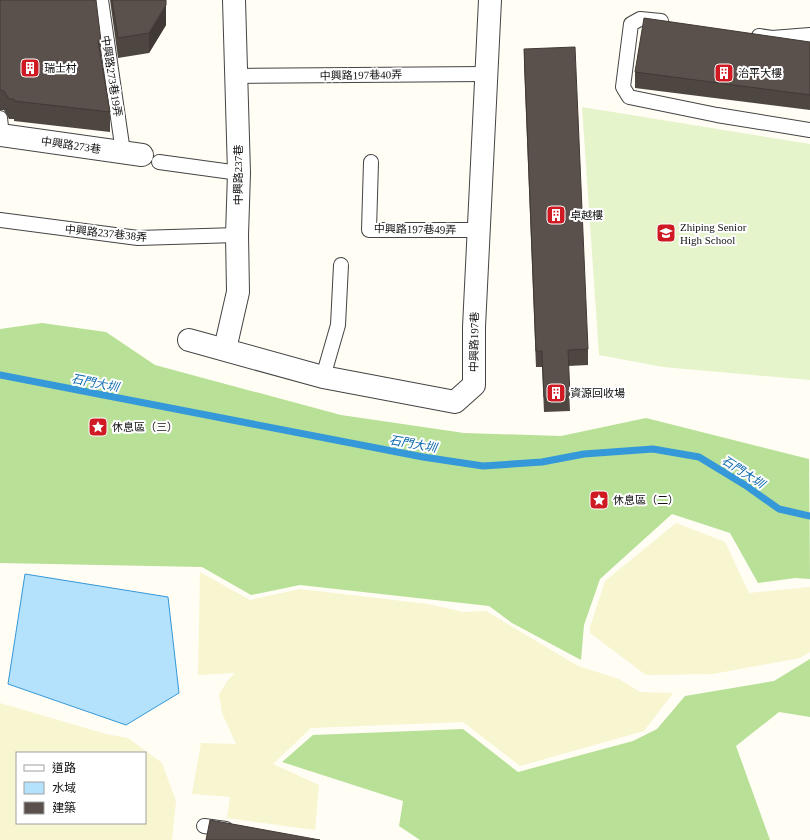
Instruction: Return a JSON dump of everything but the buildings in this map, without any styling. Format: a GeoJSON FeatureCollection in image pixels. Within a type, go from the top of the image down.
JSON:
{"type":"FeatureCollection","features":[{"type":"Feature","properties":{"kind":"street","name":"中興路237巷"},"geometry":{"type":"LineString","coordinates":[[225,349],[238,292],[237,235],[239,173],[234,0]]}},
{"type":"Feature","properties":{"kind":"street","name":"中興路197巷"},"geometry":{"type":"LineString","coordinates":[[189,340],[323,377],[455,402],[474,385],[474,327],[480,230],[485,74],[490,0]]}},
{"type":"Feature","properties":{"kind":"street","name":"中興路273巷"},"geometry":{"type":"LineString","coordinates":[[1,130],[142,156]]}},
{"type":"Feature","properties":{"kind":"lane","name":"中興路273巷19弄"},"geometry":{"type":"LineString","coordinates":[[100,0],[142,156]]}},
{"type":"Feature","properties":{"kind":"lane"},"geometry":{"type":"LineString","coordinates":[[673,22],[640,19],[631,24],[623,87],[624,92],[628,97],[716,115],[810,130]]}},
{"type":"Feature","properties":{"kind":"lane"},"geometry":{"type":"LineString","coordinates":[[749,34],[772,38],[810,35]]}},
{"type":"Feature","properties":{"kind":"lane","name":"中興路197巷40弄"},"geometry":{"type":"LineString","coordinates":[[237,76],[485,74]]}},
{"type":"Feature","properties":{"kind":"lane"},"geometry":{"type":"LineString","coordinates":[[142,156],[239,173]]}},
{"type":"Feature","properties":{"kind":"lane","name":"中興路197巷49弄"},"geometry":{"type":"LineString","coordinates":[[371,162],[369,230],[480,230]]}},
{"type":"Feature","properties":{"kind":"lane","name":"中興路237巷38弄"},"geometry":{"type":"LineString","coordinates":[[0,220],[138,238],[237,235]]}},
{"type":"Feature","properties":{"kind":"lane"},"geometry":{"type":"LineString","coordinates":[[323,377],[338,325],[341,265]]}},
{"type":"Feature","properties":{"kind":"lane"},"geometry":{"type":"LineString","coordinates":[[204,826],[242,831]]}},
{"type":"Feature","properties":{"kind":"shaded area"},"geometry":{"type":"Polygon","coordinates":[[[676,523],[725,542],[749,593],[810,587],[810,652],[800,658],[713,674],[646,675],[590,633],[590,627],[605,581],[676,523]]]}},
{"type":"Feature","properties":{"kind":"shaded area"},"geometry":{"type":"Polygon","coordinates":[[[200,572],[250,600],[300,589],[428,604],[463,612],[486,611],[578,666],[619,679],[640,692],[673,693],[644,731],[520,766],[463,722],[311,728],[273,764],[319,785],[315,830],[227,818],[230,797],[192,794],[201,743],[236,744],[222,713],[219,694],[228,680],[235,673],[198,675],[200,572]]]}},
{"type":"Feature","properties":{"kind":"shaded area"},"geometry":{"type":"Polygon","coordinates":[[[0,703],[106,734],[128,738],[162,763],[176,801],[172,840],[0,840],[0,703]]]}},
{"type":"Feature","properties":{"kind":"green space"},"geometry":{"type":"Polygon","coordinates":[[[582,107],[810,144],[810,380],[663,367],[599,355],[582,107]]]}},
{"type":"Feature","properties":{"kind":"green space"},"geometry":{"type":"Polygon","coordinates":[[[42,323],[106,332],[155,365],[341,415],[464,433],[561,436],[646,418],[809,459],[810,579],[795,578],[758,583],[730,533],[672,514],[600,579],[584,625],[581,660],[512,623],[489,606],[300,585],[251,595],[202,567],[0,563],[0,329],[42,323]]]}},
{"type":"Feature","properties":{"kind":"green space"},"geometry":{"type":"Polygon","coordinates":[[[810,659],[810,717],[779,712],[736,746],[770,840],[420,840],[399,826],[403,801],[282,762],[313,735],[463,729],[518,772],[633,741],[657,729],[685,696],[774,681],[810,659]]]}},
{"type":"Feature","properties":{"kind":"water"},"geometry":{"type":"Polygon","coordinates":[[[25,574],[168,597],[179,693],[126,725],[8,684],[25,574]]]}},
{"type":"Feature","properties":{"kind":"waterway","name":"石門大圳"},"geometry":{"type":"LineString","coordinates":[[0,375],[423,457],[483,466],[542,462],[584,454],[653,449],[699,457],[745,485],[779,509],[810,516]]}},
{"type":"Feature","properties":{"kind":"place","name":"瑞士村"},"geometry":{"type":"Point","coordinates":[30,68]}},
{"type":"Feature","properties":{"kind":"place","name":"治平大樓"},"geometry":{"type":"Point","coordinates":[724,73]}},
{"type":"Feature","properties":{"kind":"place","name":"卓越樓"},"geometry":{"type":"Point","coordinates":[556,215]}},
{"type":"Feature","properties":{"kind":"place","name":"Zhiping Senior High School"},"geometry":{"type":"Point","coordinates":[666,233]}},
{"type":"Feature","properties":{"kind":"place","name":"資源回收場"},"geometry":{"type":"Point","coordinates":[556,393]}},
{"type":"Feature","properties":{"kind":"place","name":"休息區（三）"},"geometry":{"type":"Point","coordinates":[98,427]}},
{"type":"Feature","properties":{"kind":"place","name":"休息區（二）"},"geometry":{"type":"Point","coordinates":[599,500]}}]}
